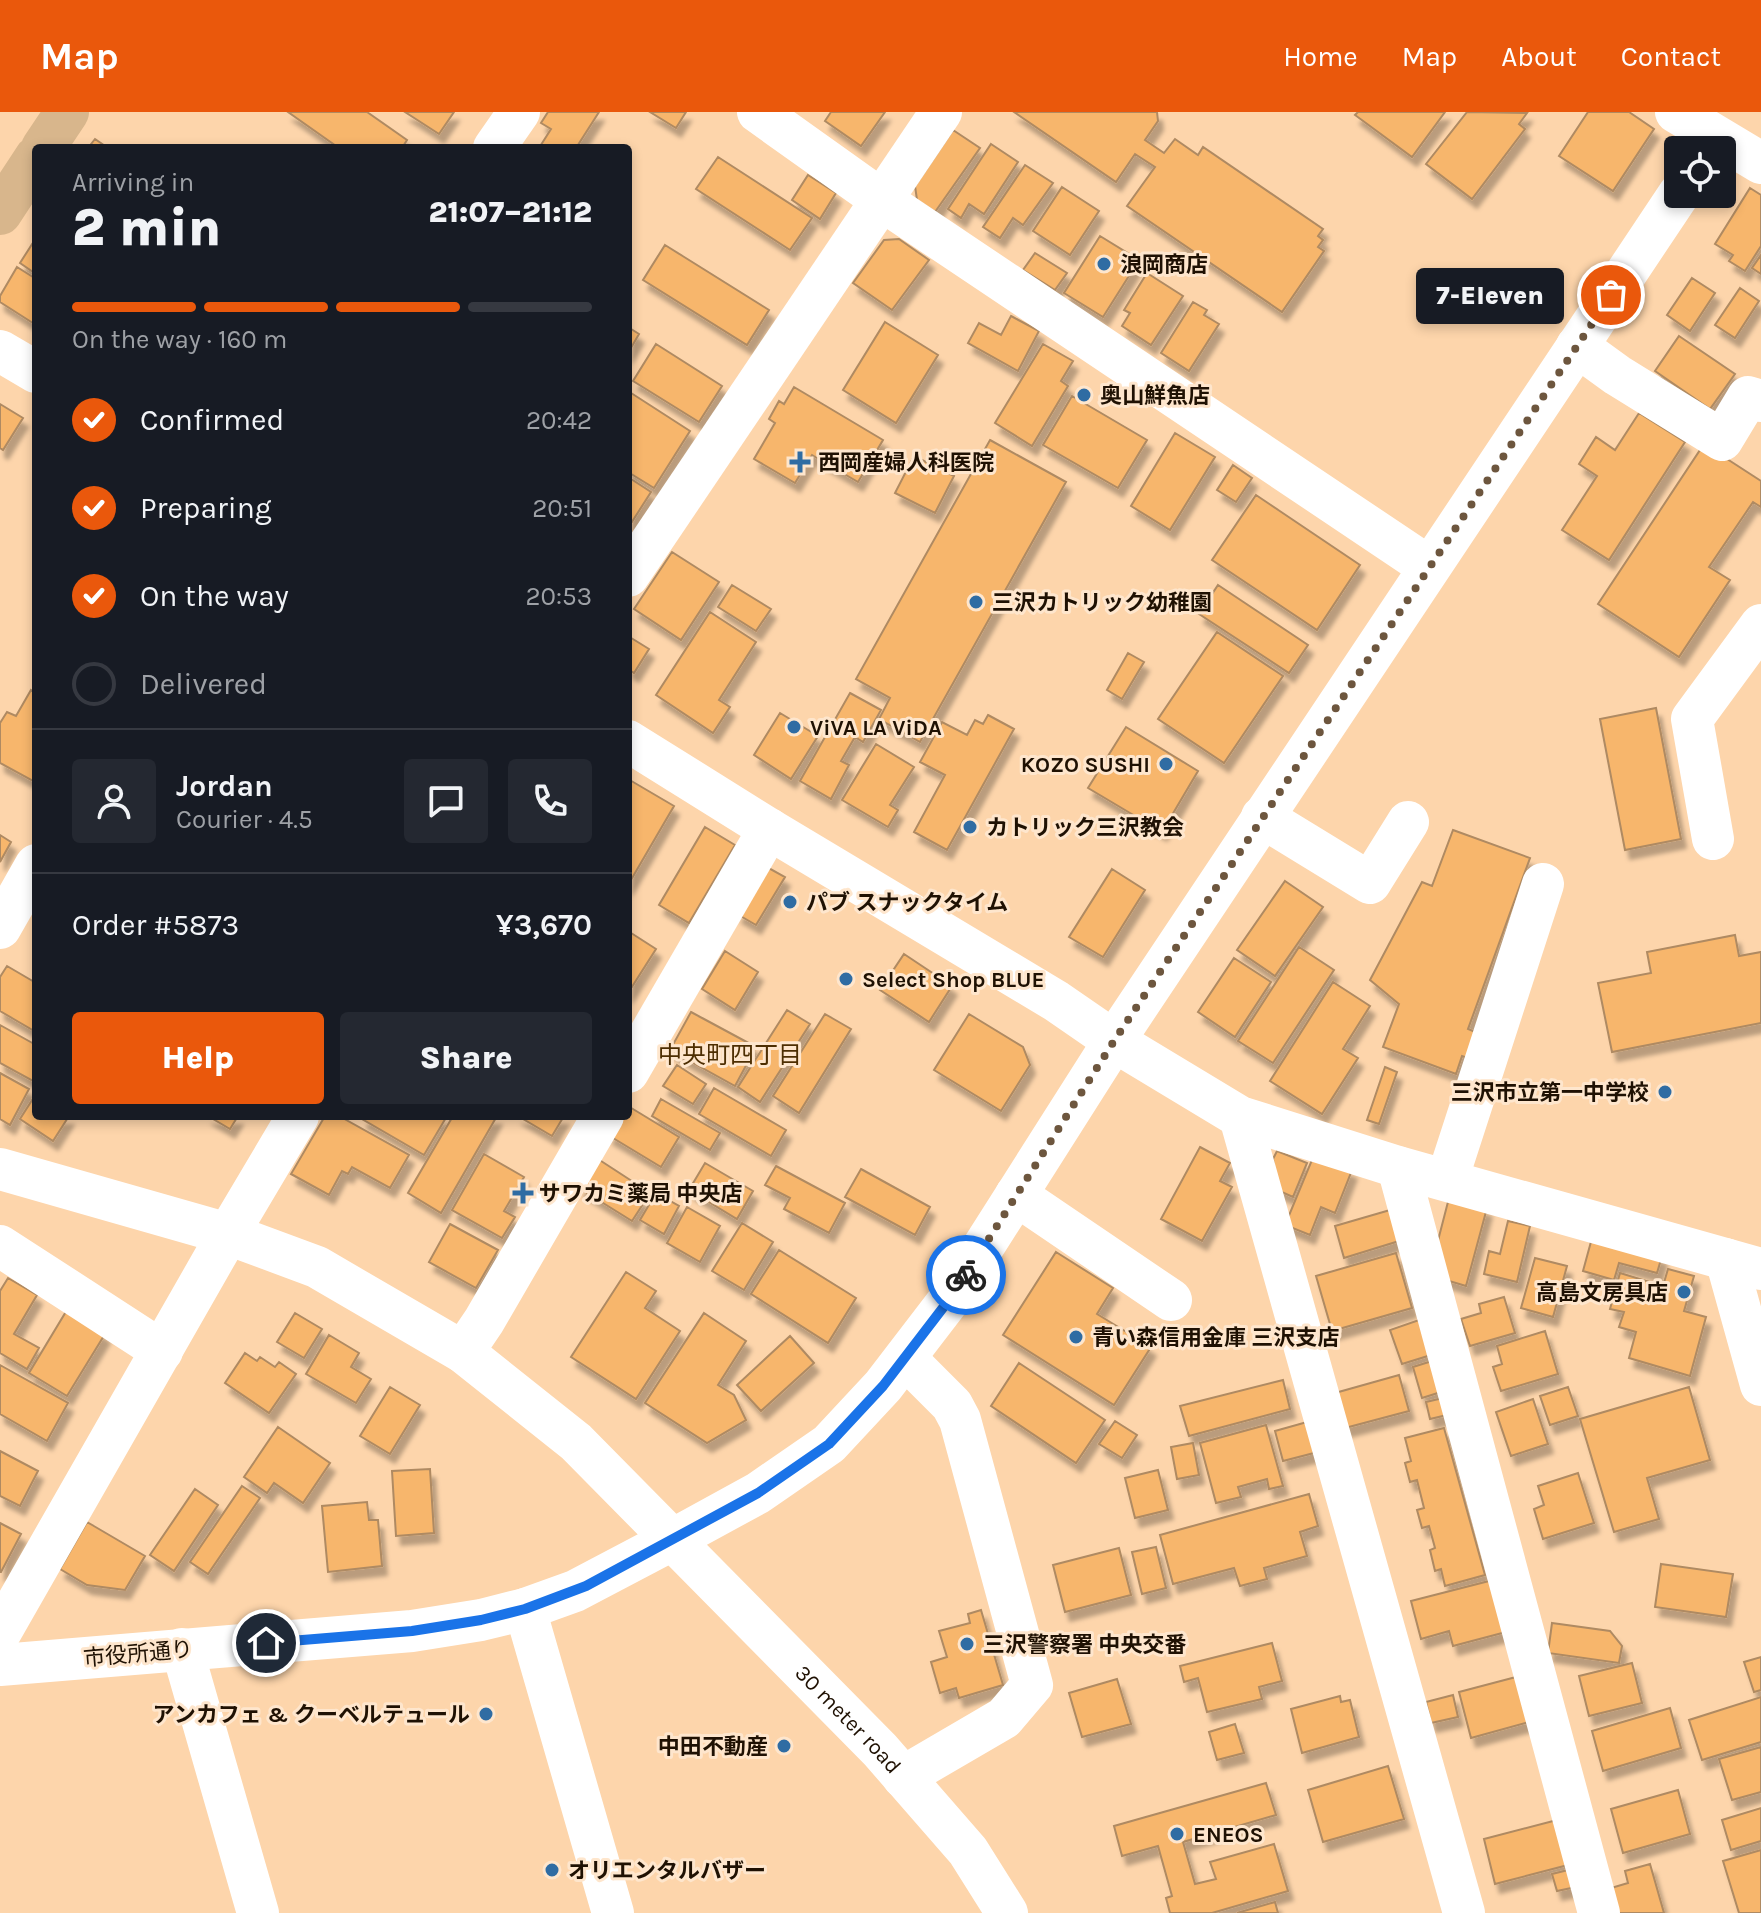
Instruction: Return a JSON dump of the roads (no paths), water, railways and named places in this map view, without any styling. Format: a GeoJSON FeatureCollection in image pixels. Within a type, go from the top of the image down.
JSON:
{"type":"FeatureCollection","features":[{"type":"Feature","properties":{"kind":"main road"},"geometry":{"type":"LineString","coordinates":[[46,144],[67,112]]}},
{"type":"Feature","properties":{"kind":"main road"},"geometry":{"type":"LineString","coordinates":[[0,213],[32,164]]}},
{"type":"Feature","properties":{"kind":"street"},"geometry":{"type":"LineString","coordinates":[[497,144],[519,112]]}},
{"type":"Feature","properties":{"kind":"street"},"geometry":{"type":"LineString","coordinates":[[758,112],[883,201],[1429,567]]}},
{"type":"Feature","properties":{"kind":"street"},"geometry":{"type":"LineString","coordinates":[[632,570],[941,112]]}},
{"type":"Feature","properties":{"kind":"street"},"geometry":{"type":"LineString","coordinates":[[1676,112],[1719,133],[1761,163]]}},
{"type":"Feature","properties":{"kind":"street","name":"市役所通り"},"geometry":{"type":"LineString","coordinates":[[0,1665],[412,1631],[525,1609],[575,1591],[672,1540],[758,1493],[829,1444],[883,1386],[952,1296],[1114,1041],[1670,208]]}},
{"type":"Feature","properties":{"kind":"street"},"geometry":{"type":"LineString","coordinates":[[1577,346],[1617,375],[1722,440],[1748,397],[1761,401]]}},
{"type":"Feature","properties":{"kind":"street"},"geometry":{"type":"LineString","coordinates":[[0,351],[32,370]]}},
{"type":"Feature","properties":{"kind":"street"},"geometry":{"type":"LineString","coordinates":[[1713,839],[1692,719],[1761,625]]}},
{"type":"Feature","properties":{"kind":"street"},"geometry":{"type":"LineString","coordinates":[[632,743],[1056,1001],[1114,1041],[1240,1117],[1398,1167],[1744,1264],[1761,1385]]}},
{"type":"Feature","properties":{"kind":"street"},"geometry":{"type":"LineString","coordinates":[[1262,817],[1370,883],[1408,822]]}},
{"type":"Feature","properties":{"kind":"street"},"geometry":{"type":"LineString","coordinates":[[632,1065],[769,829]]}},
{"type":"Feature","properties":{"kind":"street"},"geometry":{"type":"LineString","coordinates":[[0,928],[32,872]]}},
{"type":"Feature","properties":{"kind":"street"},"geometry":{"type":"LineString","coordinates":[[1447,1180],[1543,884]]}},
{"type":"Feature","properties":{"kind":"street"},"geometry":{"type":"LineString","coordinates":[[1240,1117],[1464,1913]]}},
{"type":"Feature","properties":{"kind":"street"},"geometry":{"type":"LineString","coordinates":[[0,1633],[296,1120]]}},
{"type":"Feature","properties":{"kind":"street"},"geometry":{"type":"LineString","coordinates":[[463,1352],[601,1120]]}},
{"type":"Feature","properties":{"kind":"street"},"geometry":{"type":"LineString","coordinates":[[1398,1167],[1599,1913]]}},
{"type":"Feature","properties":{"kind":"street","name":"30 meter road"},"geometry":{"type":"LineString","coordinates":[[0,1169],[228,1234],[317,1267],[463,1352],[576,1442],[880,1750],[968,1851],[1007,1913]]}},
{"type":"Feature","properties":{"kind":"street"},"geometry":{"type":"LineString","coordinates":[[1016,1195],[1171,1300]]}},
{"type":"Feature","properties":{"kind":"street"},"geometry":{"type":"LineString","coordinates":[[0,1246],[162,1351]]}},
{"type":"Feature","properties":{"kind":"street"},"geometry":{"type":"LineString","coordinates":[[903,1777],[1004,1718],[1032,1685],[960,1420],[952,1405],[905,1358]]}},
{"type":"Feature","properties":{"kind":"street"},"geometry":{"type":"LineString","coordinates":[[525,1609],[613,1913]]}},
{"type":"Feature","properties":{"kind":"street"},"geometry":{"type":"LineString","coordinates":[[182,1649],[258,1913]]}},
{"type":"Feature","properties":{"kind":"place","name":"浪岡商店"},"geometry":{"type":"Point","coordinates":[1104,264]}},
{"type":"Feature","properties":{"kind":"place","name":"7-Eleven"},"geometry":{"type":"Point","coordinates":[1611,295]}},
{"type":"Feature","properties":{"kind":"place","name":"奥山鮮魚店"},"geometry":{"type":"Point","coordinates":[1084,395]}},
{"type":"Feature","properties":{"kind":"place","name":"西岡産婦人科医院"},"geometry":{"type":"Point","coordinates":[800,462]}},
{"type":"Feature","properties":{"kind":"place","name":"三沢カトリック幼稚園"},"geometry":{"type":"Point","coordinates":[976,602]}},
{"type":"Feature","properties":{"kind":"place","name":"ViVA LA ViDA"},"geometry":{"type":"Point","coordinates":[794,727]}},
{"type":"Feature","properties":{"kind":"place","name":"KOZO SUSHI"},"geometry":{"type":"Point","coordinates":[1166,764]}},
{"type":"Feature","properties":{"kind":"place","name":"カトリック三沢教会"},"geometry":{"type":"Point","coordinates":[970,827]}},
{"type":"Feature","properties":{"kind":"place","name":"パブ スナックタイム"},"geometry":{"type":"Point","coordinates":[790,902]}},
{"type":"Feature","properties":{"kind":"place","name":"Select Shop BLUE"},"geometry":{"type":"Point","coordinates":[846,979]}},
{"type":"Feature","properties":{"kind":"place","name":"三沢市立第一中学校"},"geometry":{"type":"Point","coordinates":[1665,1092]}},
{"type":"Feature","properties":{"kind":"place","name":"サワカミ薬局 中央店"},"geometry":{"type":"Point","coordinates":[523,1193]}},
{"type":"Feature","properties":{"kind":"place","name":"高島文房具店"},"geometry":{"type":"Point","coordinates":[1684,1292]}},
{"type":"Feature","properties":{"kind":"place","name":"青い森信用金庫 三沢支店"},"geometry":{"type":"Point","coordinates":[1076,1337]}},
{"type":"Feature","properties":{"kind":"place","name":"三沢警察署 中央交番"},"geometry":{"type":"Point","coordinates":[967,1644]}},
{"type":"Feature","properties":{"kind":"place","name":"アンカフェ & クーベルテュール"},"geometry":{"type":"Point","coordinates":[486,1714]}},
{"type":"Feature","properties":{"kind":"place","name":"中田不動産"},"geometry":{"type":"Point","coordinates":[784,1746]}},
{"type":"Feature","properties":{"kind":"place","name":"ENEOS"},"geometry":{"type":"Point","coordinates":[1177,1834]}},
{"type":"Feature","properties":{"kind":"place","name":"オリエンタルバザー"},"geometry":{"type":"Point","coordinates":[552,1870]}},
{"type":"Feature","properties":{"kind":"district","name":"中央町四丁目"},"geometry":{"type":"Point","coordinates":[730,1055]}}]}
